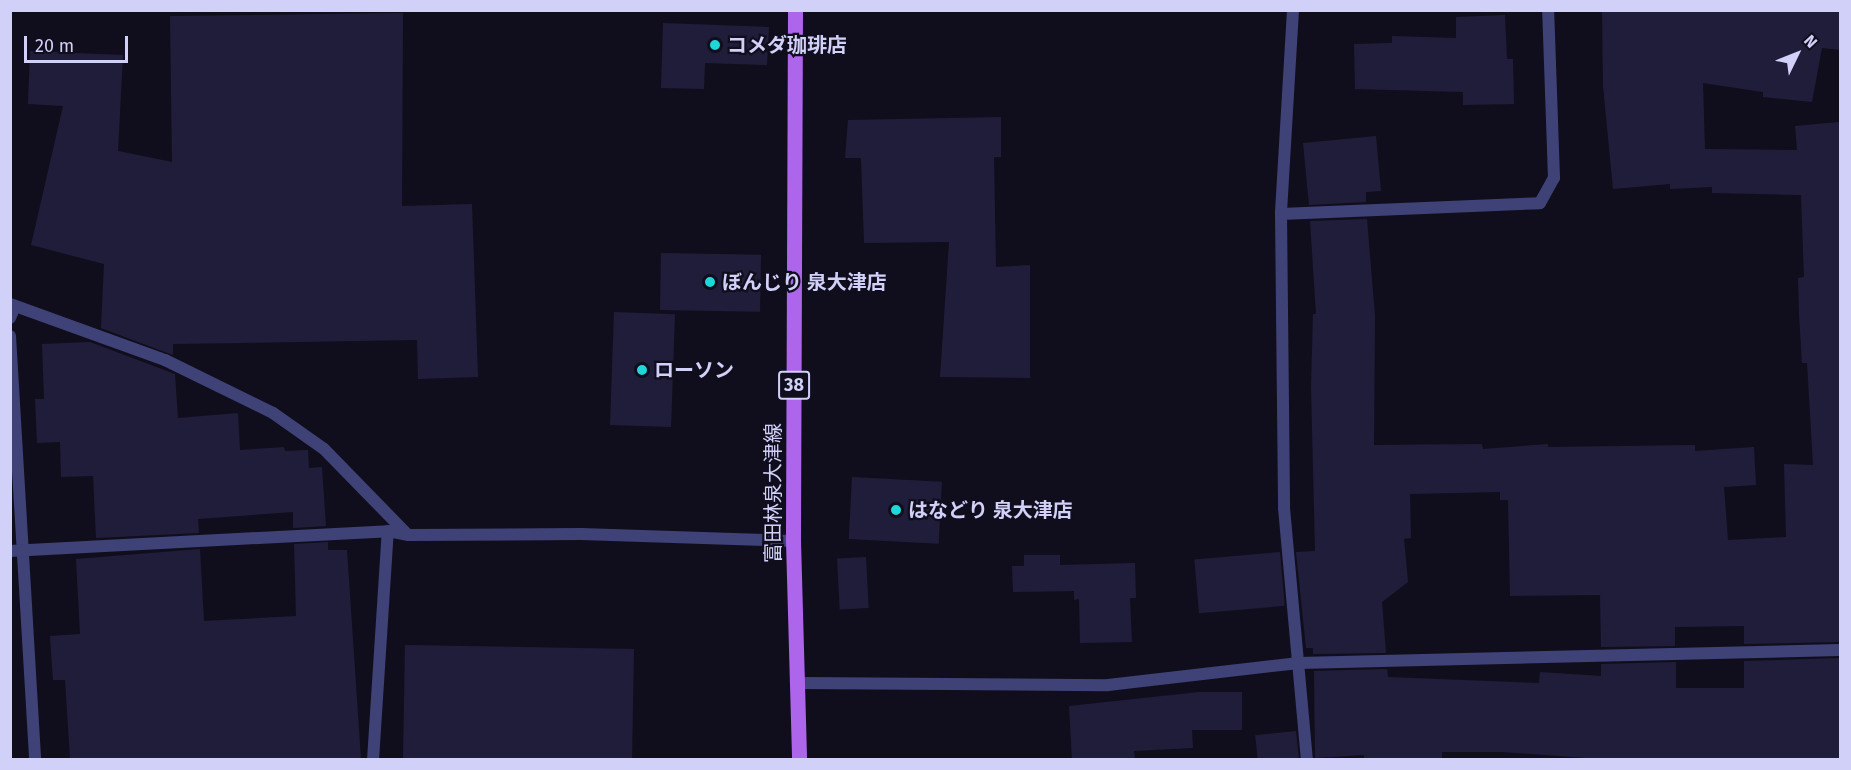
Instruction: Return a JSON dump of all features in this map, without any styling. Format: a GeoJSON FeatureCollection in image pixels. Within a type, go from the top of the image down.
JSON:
{"type":"FeatureCollection","features":[{"type":"Feature","properties":{"kind":"main road","name":"富田林泉大津線"},"geometry":{"type":"LineString","coordinates":[[795,10],[793,541],[800,683],[800,759]]}},
{"type":"Feature","properties":{"kind":"street"},"geometry":{"type":"LineString","coordinates":[[1293,10],[1281,214],[1284,508],[1307,759]]}},
{"type":"Feature","properties":{"kind":"street"},"geometry":{"type":"LineString","coordinates":[[1281,214],[1540,203],[1554,178],[1548,10]]}},
{"type":"Feature","properties":{"kind":"street"},"geometry":{"type":"LineString","coordinates":[[12,309],[165,360],[273,413],[324,449],[409,535]]}},
{"type":"Feature","properties":{"kind":"street"},"geometry":{"type":"LineString","coordinates":[[10,336],[25,550],[35,759]]}},
{"type":"Feature","properties":{"kind":"street"},"geometry":{"type":"LineString","coordinates":[[10,551],[388,531],[409,535],[581,534],[793,541]]}},
{"type":"Feature","properties":{"kind":"street"},"geometry":{"type":"LineString","coordinates":[[373,759],[388,531]]}},
{"type":"Feature","properties":{"kind":"street"},"geometry":{"type":"LineString","coordinates":[[800,683],[1108,685],[1299,663],[1840,650]]}},
{"type":"Feature","properties":{"kind":"building"},"geometry":{"type":"Polygon","coordinates":[[[1602,10],[1840,10],[1840,50],[1822,48],[1812,102],[1763,97],[1763,92],[1703,83],[1705,149],[1797,150],[1795,126],[1839,122],[1840,642],[1744,644],[1744,626],[1675,627],[1675,646],[1601,647],[1600,595],[1510,596],[1508,500],[1500,500],[1500,492],[1410,494],[1411,538],[1404,539],[1408,582],[1382,602],[1386,653],[1313,654],[1313,648],[1306,648],[1296,552],[1315,551],[1311,387],[1313,314],[1316,314],[1310,221],[1367,219],[1375,315],[1374,445],[1482,444],[1483,449],[1548,444],[1548,447],[1695,445],[1695,451],[1754,447],[1756,485],[1724,487],[1728,540],[1786,537],[1784,464],[1813,465],[1807,363],[1802,363],[1799,315],[1798,278],[1804,277],[1801,195],[1712,193],[1712,187],[1670,189],[1670,184],[1613,189],[1603,86],[1602,10]]]}},
{"type":"Feature","properties":{"kind":"building"},"geometry":{"type":"Polygon","coordinates":[[[403,13],[402,206],[472,204],[478,377],[418,379],[417,340],[173,344],[173,355],[101,328],[104,264],[31,245],[63,106],[28,104],[30,51],[123,55],[118,151],[172,162],[170,16],[403,13]]]}},
{"type":"Feature","properties":{"kind":"building"},"geometry":{"type":"Polygon","coordinates":[[[1505,15],[1507,59],[1513,59],[1514,104],[1463,105],[1463,92],[1355,89],[1354,44],[1392,43],[1392,36],[1456,38],[1456,17],[1505,15]]]}},
{"type":"Feature","properties":{"kind":"building","name":"コメダ珈琲店"},"geometry":{"type":"Polygon","coordinates":[[[663,23],[769,27],[767,65],[705,63],[704,89],[661,88],[663,23]]]}},
{"type":"Feature","properties":{"kind":"building"},"geometry":{"type":"Polygon","coordinates":[[[1001,117],[1001,157],[994,157],[996,267],[1030,265],[1030,378],[940,377],[949,242],[864,243],[861,158],[845,158],[848,120],[1001,117]]]}},
{"type":"Feature","properties":{"kind":"building"},"geometry":{"type":"Polygon","coordinates":[[[1376,136],[1381,191],[1366,192],[1366,202],[1309,205],[1303,143],[1376,136]]]}},
{"type":"Feature","properties":{"kind":"building","name":"ぼんじり 泉大津店"},"geometry":{"type":"Polygon","coordinates":[[[661,253],[761,255],[760,312],[660,310],[661,253]]]}},
{"type":"Feature","properties":{"kind":"building","name":"ローソン"},"geometry":{"type":"Polygon","coordinates":[[[614,312],[675,314],[671,427],[610,425],[614,312]]]}},
{"type":"Feature","properties":{"kind":"building"},"geometry":{"type":"Polygon","coordinates":[[[90,342],[175,374],[178,418],[238,413],[240,450],[284,447],[285,451],[308,450],[309,468],[322,467],[326,526],[293,528],[293,512],[198,519],[199,533],[96,538],[93,476],[61,477],[60,442],[37,443],[35,399],[44,399],[42,344],[90,342]]]}},
{"type":"Feature","properties":{"kind":"building","name":"はなどり 泉大津店"},"geometry":{"type":"Polygon","coordinates":[[[852,477],[942,482],[939,544],[849,539],[852,477]]]}},
{"type":"Feature","properties":{"kind":"building"},"geometry":{"type":"Polygon","coordinates":[[[328,542],[328,550],[347,550],[361,759],[70,759],[65,680],[53,680],[50,636],[80,634],[76,559],[200,549],[204,621],[296,616],[294,544],[328,542]]]}},
{"type":"Feature","properties":{"kind":"building"},"geometry":{"type":"Polygon","coordinates":[[[1280,552],[1285,606],[1199,613],[1194,559],[1280,552]]]}},
{"type":"Feature","properties":{"kind":"building"},"geometry":{"type":"Polygon","coordinates":[[[1024,555],[1060,555],[1060,565],[1135,563],[1136,598],[1130,598],[1132,642],[1080,643],[1079,599],[1074,600],[1074,591],[1013,592],[1012,566],[1024,566],[1024,555]]]}},
{"type":"Feature","properties":{"kind":"building"},"geometry":{"type":"Polygon","coordinates":[[[866,557],[869,608],[840,609],[837,559],[866,557]]]}},
{"type":"Feature","properties":{"kind":"building"},"geometry":{"type":"Polygon","coordinates":[[[405,645],[634,649],[632,760],[403,759],[405,645]]]}},
{"type":"Feature","properties":{"kind":"building"},"geometry":{"type":"Polygon","coordinates":[[[1840,658],[1840,759],[1599,759],[1502,752],[1442,752],[1442,759],[1364,759],[1364,755],[1315,758],[1314,671],[1387,669],[1388,677],[1539,683],[1540,672],[1601,676],[1601,664],[1676,662],[1676,688],[1744,688],[1744,661],[1840,658]]]}},
{"type":"Feature","properties":{"kind":"building"},"geometry":{"type":"Polygon","coordinates":[[[1199,692],[1242,692],[1242,730],[1192,730],[1193,748],[1134,751],[1135,759],[1072,759],[1069,706],[1199,692]]]}},
{"type":"Feature","properties":{"kind":"building"},"geometry":{"type":"Polygon","coordinates":[[[1296,731],[1299,759],[1258,760],[1255,735],[1296,731]]]}},
{"type":"Feature","properties":{"kind":"place","name":"コメダ珈琲店"},"geometry":{"type":"Point","coordinates":[715,45]}},
{"type":"Feature","properties":{"kind":"place","name":"ぼんじり 泉大津店"},"geometry":{"type":"Point","coordinates":[710,282]}},
{"type":"Feature","properties":{"kind":"place","name":"ローソン"},"geometry":{"type":"Point","coordinates":[642,370]}},
{"type":"Feature","properties":{"kind":"place","name":"はなどり 泉大津店"},"geometry":{"type":"Point","coordinates":[896,510]}}]}
